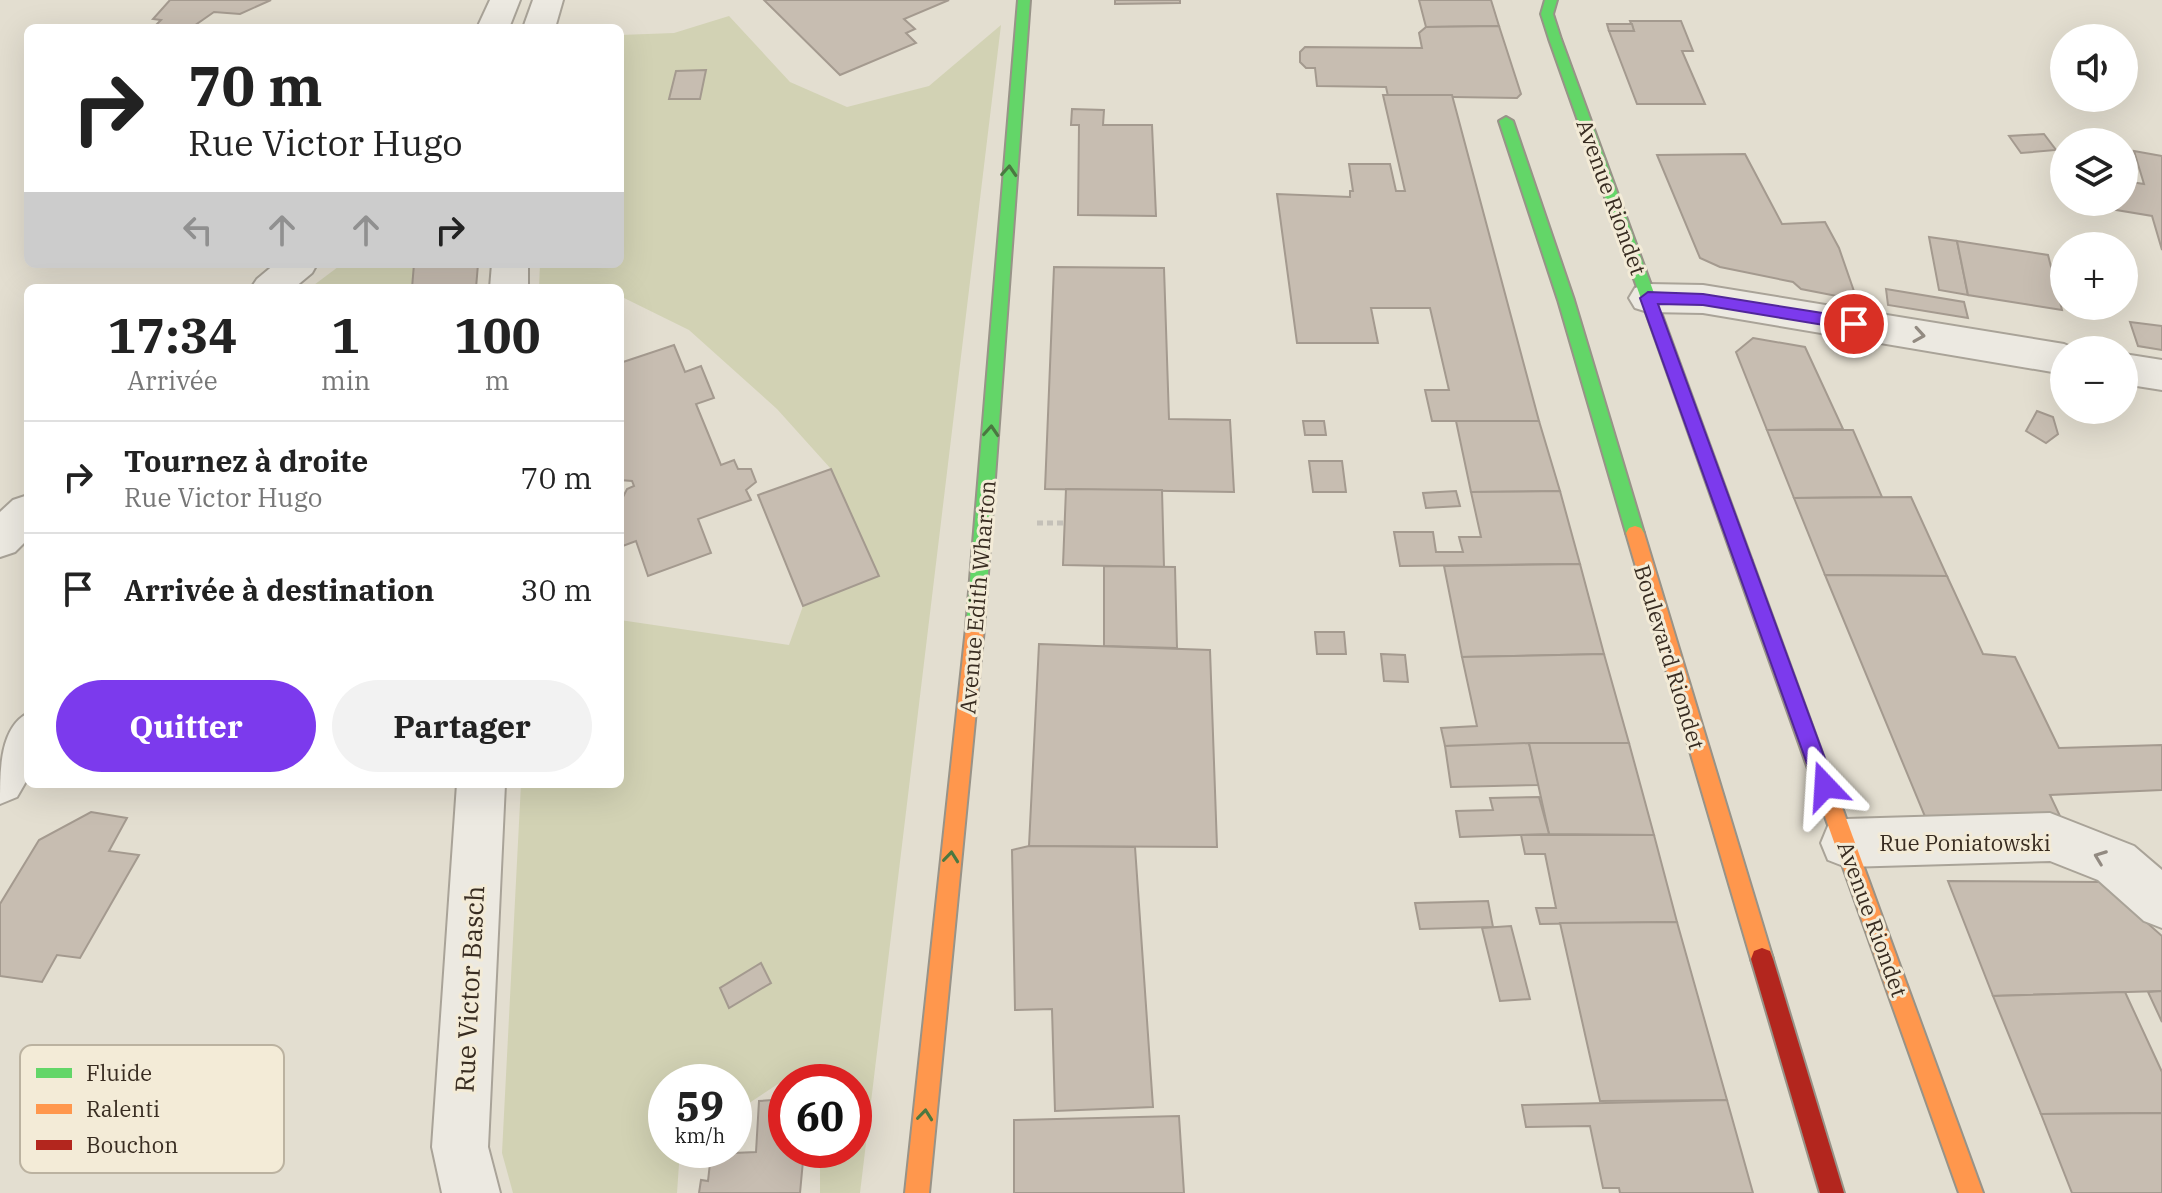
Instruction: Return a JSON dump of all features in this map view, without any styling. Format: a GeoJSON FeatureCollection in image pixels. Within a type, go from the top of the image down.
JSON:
{"type":"FeatureCollection","features":[{"type":"Feature","properties":{"kind":"street"},"geometry":{"type":"LineString","coordinates":[[495,24],[505,0]]}},
{"type":"Feature","properties":{"kind":"street"},"geometry":{"type":"LineString","coordinates":[[540,24],[548,0]]}},
{"type":"Feature","properties":{"kind":"street","name":"Avenue Edith Wharton"},"geometry":{"type":"LineString","coordinates":[[917,1193],[985,526],[1024,0]]}},
{"type":"Feature","properties":{"kind":"street","name":"Avenue Riondet"},"geometry":{"type":"LineString","coordinates":[[1545,5],[1971,1193]]}},
{"type":"Feature","properties":{"kind":"street","name":"Boulevard Riondet"},"geometry":{"type":"LineString","coordinates":[[1506,121],[1566,300],[1832,1193]]}},
{"type":"Feature","properties":{"kind":"street"},"geometry":{"type":"LineString","coordinates":[[275,284],[294,268]]}},
{"type":"Feature","properties":{"kind":"street"},"geometry":{"type":"LineString","coordinates":[[1648,298],[1703,299],[2050,357]]}},
{"type":"Feature","properties":{"kind":"street"},"geometry":{"type":"LineString","coordinates":[[2138,371],[2162,375]]}},
{"type":"Feature","properties":{"kind":"street"},"geometry":{"type":"LineString","coordinates":[[0,539],[24,516]]}},
{"type":"Feature","properties":{"kind":"street"},"geometry":{"type":"LineString","coordinates":[[0,781],[24,742]]}},
{"type":"Feature","properties":{"kind":"street","name":"Rue Victor Basch"},"geometry":{"type":"LineString","coordinates":[[471,1193],[460,1147],[481,788]]}},
{"type":"Feature","properties":{"kind":"street","name":"Rue Poniatowski"},"geometry":{"type":"LineString","coordinates":[[1846,843],[2050,837],[2116,863],[2162,903]]}},
{"type":"Feature","properties":{"kind":"path"},"geometry":{"type":"LineString","coordinates":[[1025,522],[1064,523]]}},
{"type":"Feature","properties":{"kind":"green space"},"geometry":{"type":"Polygon","coordinates":[[[729,16],[790,82],[847,107],[929,86],[1001,25],[872,1094],[872,1064],[768,1064],[768,1091],[752,1101],[752,1064],[648,1064],[648,1168],[679,1168],[677,1193],[513,1193],[502,1153],[521,788],[624,788],[624,621],[789,645],[803,606],[879,576],[831,469],[777,409],[689,330],[624,298],[624,284],[539,284],[540,268],[624,268],[624,35],[674,33],[729,16]]]}},
{"type":"Feature","properties":{"kind":"green space"},"geometry":{"type":"Polygon","coordinates":[[[337,268],[414,268],[412,284],[315,284],[337,268]]]}},
{"type":"Feature","properties":{"kind":"green space"},"geometry":{"type":"Polygon","coordinates":[[[820,1168],[863,1168],[860,1193],[820,1193],[820,1168]]]}},
{"type":"Feature","properties":{"kind":"building"},"geometry":{"type":"Polygon","coordinates":[[[170,0],[271,0],[240,14],[214,12],[197,24],[157,24],[161,20],[153,19],[170,0]]]}},
{"type":"Feature","properties":{"kind":"building"},"geometry":{"type":"Polygon","coordinates":[[[764,0],[949,0],[904,19],[915,29],[906,33],[916,43],[840,75],[764,0]]]}},
{"type":"Feature","properties":{"kind":"building"},"geometry":{"type":"Polygon","coordinates":[[[1115,0],[1180,0],[1180,3],[1115,4],[1115,0]]]}},
{"type":"Feature","properties":{"kind":"building"},"geometry":{"type":"Polygon","coordinates":[[[1419,0],[1491,0],[1499,26],[1426,27],[1419,0]]]}},
{"type":"Feature","properties":{"kind":"building"},"geometry":{"type":"Polygon","coordinates":[[[1630,21],[1681,21],[1693,51],[1682,51],[1705,104],[1637,104],[1609,31],[1634,31],[1630,21]]]}},
{"type":"Feature","properties":{"kind":"building"},"geometry":{"type":"Polygon","coordinates":[[[1607,24],[1632,24],[1634,31],[1609,31],[1607,24]]]}},
{"type":"Feature","properties":{"kind":"building"},"geometry":{"type":"Polygon","coordinates":[[[1499,26],[1521,94],[1517,98],[1388,96],[1386,87],[1317,86],[1315,68],[1306,68],[1300,62],[1300,52],[1305,47],[1422,48],[1419,33],[1426,27],[1499,26]]]}},
{"type":"Feature","properties":{"kind":"building"},"geometry":{"type":"Polygon","coordinates":[[[706,70],[700,99],[669,99],[676,71],[706,70]]]}},
{"type":"Feature","properties":{"kind":"building"},"geometry":{"type":"Polygon","coordinates":[[[1383,95],[1452,95],[1539,421],[1432,421],[1425,390],[1449,390],[1430,308],[1371,308],[1378,343],[1297,343],[1277,194],[1350,197],[1350,191],[1353,191],[1349,164],[1390,164],[1396,191],[1405,191],[1383,95]]]}},
{"type":"Feature","properties":{"kind":"building"},"geometry":{"type":"Polygon","coordinates":[[[1072,109],[1104,110],[1103,125],[1152,125],[1156,216],[1078,215],[1079,125],[1071,125],[1072,109]]]}},
{"type":"Feature","properties":{"kind":"building"},"geometry":{"type":"Polygon","coordinates":[[[2044,134],[2050,142],[2050,151],[2021,153],[2009,136],[2044,134]]]}},
{"type":"Feature","properties":{"kind":"building"},"geometry":{"type":"Polygon","coordinates":[[[2138,152],[2162,156],[2162,250],[2152,216],[2138,214],[2138,183],[2144,184],[2138,152]]]}},
{"type":"Feature","properties":{"kind":"building"},"geometry":{"type":"Polygon","coordinates":[[[1745,154],[1782,224],[1825,222],[1839,248],[1857,300],[1801,289],[1793,282],[1720,267],[1700,258],[1657,155],[1745,154]]]}},
{"type":"Feature","properties":{"kind":"building"},"geometry":{"type":"Polygon","coordinates":[[[1929,237],[1957,241],[1968,295],[1939,290],[1929,237]]]}},
{"type":"Feature","properties":{"kind":"building"},"geometry":{"type":"Polygon","coordinates":[[[1957,241],[2048,255],[2050,308],[1968,295],[1957,241]]]}},
{"type":"Feature","properties":{"kind":"building"},"geometry":{"type":"Polygon","coordinates":[[[1054,267],[1164,268],[1169,419],[1230,420],[1234,492],[1045,489],[1054,267]]]}},
{"type":"Feature","properties":{"kind":"building"},"geometry":{"type":"Polygon","coordinates":[[[414,268],[478,268],[476,284],[412,284],[414,268]]]}},
{"type":"Feature","properties":{"kind":"building"},"geometry":{"type":"Polygon","coordinates":[[[1886,289],[1964,302],[1968,318],[1888,305],[1886,289]]]}},
{"type":"Feature","properties":{"kind":"building"},"geometry":{"type":"Polygon","coordinates":[[[2130,322],[2162,326],[2162,350],[2138,346],[2138,336],[2135,336],[2130,322]]]}},
{"type":"Feature","properties":{"kind":"building"},"geometry":{"type":"Polygon","coordinates":[[[1753,338],[1805,347],[1843,429],[1767,430],[1736,352],[1753,338]]]}},
{"type":"Feature","properties":{"kind":"building"},"geometry":{"type":"Polygon","coordinates":[[[674,345],[685,372],[701,366],[714,398],[696,404],[721,465],[734,460],[738,469],[751,469],[756,482],[746,490],[751,500],[698,519],[711,553],[648,576],[636,541],[624,546],[624,495],[627,489],[634,486],[632,481],[624,480],[624,362],[674,345]]]}},
{"type":"Feature","properties":{"kind":"building"},"geometry":{"type":"Polygon","coordinates":[[[2037,411],[2050,416],[2050,424],[2055,424],[2058,434],[2046,443],[2026,431],[2037,411]]]}},
{"type":"Feature","properties":{"kind":"building"},"geometry":{"type":"Polygon","coordinates":[[[1303,421],[1324,421],[1326,435],[1305,435],[1303,421]]]}},
{"type":"Feature","properties":{"kind":"building"},"geometry":{"type":"Polygon","coordinates":[[[1456,421],[1539,421],[1560,491],[1471,492],[1456,421]]]}},
{"type":"Feature","properties":{"kind":"building"},"geometry":{"type":"Polygon","coordinates":[[[1767,430],[1853,430],[1882,497],[1794,498],[1767,430]]]}},
{"type":"Feature","properties":{"kind":"building"},"geometry":{"type":"Polygon","coordinates":[[[1309,461],[1342,461],[1346,492],[1313,492],[1309,461]]]}},
{"type":"Feature","properties":{"kind":"building"},"geometry":{"type":"Polygon","coordinates":[[[831,469],[879,576],[803,606],[758,495],[831,469]]]}},
{"type":"Feature","properties":{"kind":"building"},"geometry":{"type":"Polygon","coordinates":[[[1066,489],[1162,490],[1164,567],[1063,565],[1066,489]]]}},
{"type":"Feature","properties":{"kind":"building"},"geometry":{"type":"Polygon","coordinates":[[[1456,491],[1460,506],[1426,508],[1423,493],[1456,491]]]}},
{"type":"Feature","properties":{"kind":"building"},"geometry":{"type":"Polygon","coordinates":[[[1560,491],[1580,564],[1400,566],[1394,532],[1433,532],[1436,552],[1463,552],[1459,537],[1481,537],[1471,492],[1560,491]]]}},
{"type":"Feature","properties":{"kind":"building"},"geometry":{"type":"Polygon","coordinates":[[[1911,497],[1947,576],[1825,575],[1794,498],[1911,497]]]}},
{"type":"Feature","properties":{"kind":"building"},"geometry":{"type":"Polygon","coordinates":[[[1580,564],[1604,654],[1462,657],[1444,566],[1580,564]]]}},
{"type":"Feature","properties":{"kind":"building"},"geometry":{"type":"Polygon","coordinates":[[[1104,566],[1175,567],[1177,648],[1104,646],[1104,566]]]}},
{"type":"Feature","properties":{"kind":"building"},"geometry":{"type":"Polygon","coordinates":[[[1825,575],[1947,576],[1983,654],[2015,657],[2059,748],[2162,745],[2162,790],[2050,795],[2060,816],[1926,819],[1825,575]]]}},
{"type":"Feature","properties":{"kind":"building"},"geometry":{"type":"Polygon","coordinates":[[[1315,632],[1344,632],[1346,654],[1317,654],[1315,632]]]}},
{"type":"Feature","properties":{"kind":"building"},"geometry":{"type":"Polygon","coordinates":[[[1039,644],[1210,650],[1217,847],[1029,846],[1039,644]]]}},
{"type":"Feature","properties":{"kind":"building"},"geometry":{"type":"Polygon","coordinates":[[[1381,654],[1405,655],[1408,682],[1384,681],[1381,654]]]}},
{"type":"Feature","properties":{"kind":"building"},"geometry":{"type":"Polygon","coordinates":[[[1604,654],[1629,743],[1445,746],[1441,728],[1477,726],[1462,657],[1604,654]]]}},
{"type":"Feature","properties":{"kind":"building"},"geometry":{"type":"Polygon","coordinates":[[[1529,743],[1539,785],[1451,787],[1445,746],[1529,743]]]}},
{"type":"Feature","properties":{"kind":"building"},"geometry":{"type":"Polygon","coordinates":[[[1529,743],[1629,743],[1654,835],[1549,834],[1529,743]]]}},
{"type":"Feature","properties":{"kind":"building"},"geometry":{"type":"Polygon","coordinates":[[[1539,797],[1549,834],[1460,837],[1456,811],[1493,810],[1490,798],[1539,797]]]}},
{"type":"Feature","properties":{"kind":"building"},"geometry":{"type":"Polygon","coordinates":[[[91,812],[127,818],[109,851],[139,855],[80,958],[57,955],[42,982],[0,976],[0,904],[39,840],[91,812]]]}},
{"type":"Feature","properties":{"kind":"building"},"geometry":{"type":"Polygon","coordinates":[[[1521,835],[1654,835],[1677,922],[1540,924],[1536,908],[1556,908],[1545,854],[1525,854],[1521,835]]]}},
{"type":"Feature","properties":{"kind":"building"},"geometry":{"type":"Polygon","coordinates":[[[1029,846],[1135,847],[1153,1107],[1055,1111],[1052,1009],[1015,1010],[1012,850],[1029,846]]]}},
{"type":"Feature","properties":{"kind":"building"},"geometry":{"type":"Polygon","coordinates":[[[1948,881],[2101,882],[2162,936],[2162,991],[1993,996],[1948,881]]]}},
{"type":"Feature","properties":{"kind":"building"},"geometry":{"type":"Polygon","coordinates":[[[1488,901],[1493,927],[1420,929],[1415,903],[1488,901]]]}},
{"type":"Feature","properties":{"kind":"building"},"geometry":{"type":"Polygon","coordinates":[[[1677,922],[1727,1100],[1600,1101],[1560,923],[1677,922]]]}},
{"type":"Feature","properties":{"kind":"building"},"geometry":{"type":"Polygon","coordinates":[[[1511,926],[1530,999],[1500,1001],[1482,928],[1511,926]]]}},
{"type":"Feature","properties":{"kind":"building"},"geometry":{"type":"Polygon","coordinates":[[[761,963],[771,983],[729,1008],[720,988],[761,963]]]}},
{"type":"Feature","properties":{"kind":"building"},"geometry":{"type":"Polygon","coordinates":[[[2162,991],[2162,1022],[2148,992],[2162,991]]]}},
{"type":"Feature","properties":{"kind":"building"},"geometry":{"type":"Polygon","coordinates":[[[2125,992],[2162,1072],[2162,1113],[2041,1114],[1993,996],[2125,992]]]}},
{"type":"Feature","properties":{"kind":"building"},"geometry":{"type":"Polygon","coordinates":[[[768,1100],[768,1168],[802,1168],[800,1193],[699,1193],[701,1180],[708,1181],[709,1168],[752,1168],[759,1101],[768,1100]]]}},
{"type":"Feature","properties":{"kind":"building"},"geometry":{"type":"Polygon","coordinates":[[[1727,1100],[1753,1193],[1620,1193],[1619,1188],[1603,1188],[1590,1126],[1526,1127],[1522,1105],[1727,1100]]]}},
{"type":"Feature","properties":{"kind":"building"},"geometry":{"type":"Polygon","coordinates":[[[2162,1113],[2162,1193],[2072,1193],[2041,1114],[2162,1113]]]}},
{"type":"Feature","properties":{"kind":"building"},"geometry":{"type":"Polygon","coordinates":[[[1179,1116],[1184,1193],[1014,1193],[1014,1120],[1179,1116]]]}},
{"type":"Feature","properties":{"kind":"traffic: fast"},"geometry":{"type":"LineString","coordinates":[[975,628],[1024,0]]}},
{"type":"Feature","properties":{"kind":"traffic: fast"},"geometry":{"type":"LineString","coordinates":[[1551,0],[1547,14],[1555,39],[1743,561]]}},
{"type":"Feature","properties":{"kind":"traffic: fast"},"geometry":{"type":"LineString","coordinates":[[1506,121],[1566,300],[1635,533]]}},
{"type":"Feature","properties":{"kind":"traffic: slow"},"geometry":{"type":"LineString","coordinates":[[1635,533],[1762,959]]}},
{"type":"Feature","properties":{"kind":"traffic: slow"},"geometry":{"type":"LineString","coordinates":[[1743,561],[1971,1193]]}},
{"type":"Feature","properties":{"kind":"traffic: slow"},"geometry":{"type":"LineString","coordinates":[[917,1193],[975,628]]}},
{"type":"Feature","properties":{"kind":"traffic: jam"},"geometry":{"type":"LineString","coordinates":[[1762,959],[1832,1193]]}},
{"type":"Feature","properties":{"kind":"route"},"geometry":{"type":"LineString","coordinates":[[1825,786],[1648,298],[1703,299],[1854,324]]}}]}
